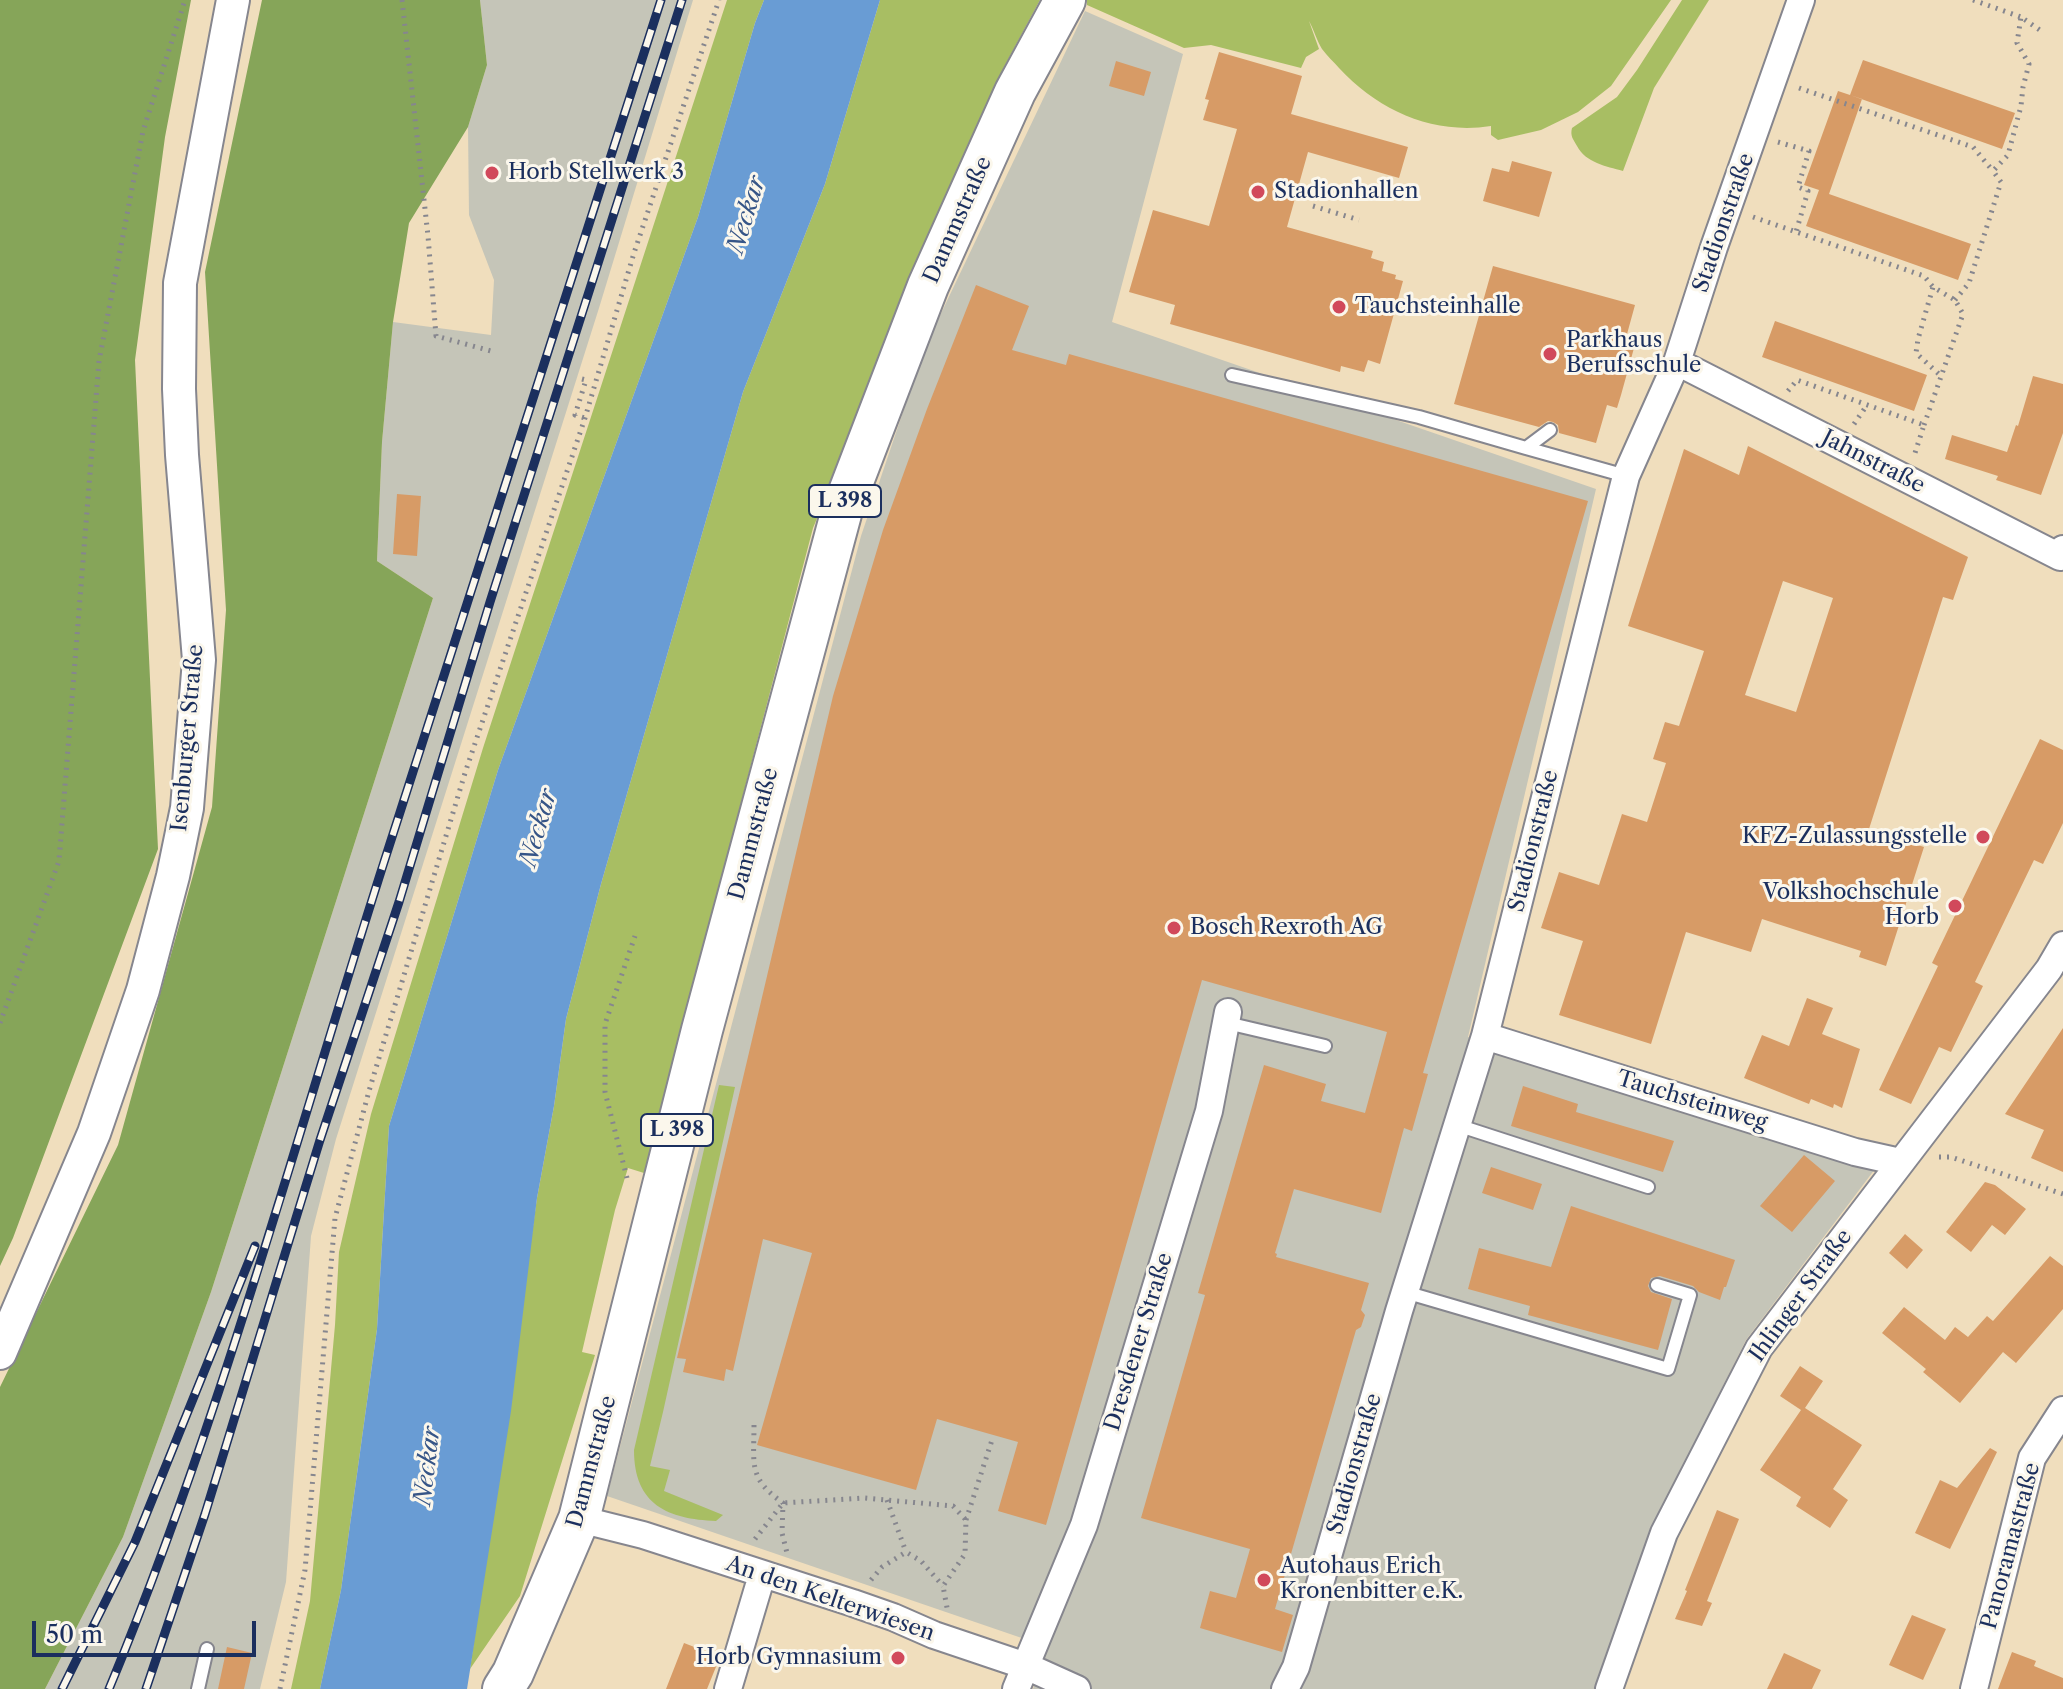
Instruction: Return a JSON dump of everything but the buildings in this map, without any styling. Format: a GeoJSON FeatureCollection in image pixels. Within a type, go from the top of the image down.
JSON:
{"type":"FeatureCollection","features":[{"type":"Feature","properties":{"kind":"main road","name":"Dammstraße"},"geometry":{"type":"LineString","coordinates":[[508,1681],[579,1519],[702,1030],[842,510],[928,286],[1015,92],[1065,0]]}},
{"type":"Feature","properties":{"kind":"street","name":"Isenburger Straße"},"geometry":{"type":"LineString","coordinates":[[0,1353],[94,1133],[143,990],[187,808],[199,660],[180,429],[180,283],[233,0]]}},
{"type":"Feature","properties":{"kind":"street","name":"Stadionstraße"},"geometry":{"type":"LineString","coordinates":[[1285,1689],[1296,1667],[1405,1292],[1485,1036],[1626,476],[1677,362],[1801,0]]}},
{"type":"Feature","properties":{"kind":"street","name":"Jahnstraße"},"geometry":{"type":"LineString","coordinates":[[1677,362],[2060,557],[2063,549]]}},
{"type":"Feature","properties":{"kind":"street","name":"Ihlinger Straße"},"geometry":{"type":"LineString","coordinates":[[1609,1689],[1664,1533],[1759,1348],[2049,969],[2063,945]]}},
{"type":"Feature","properties":{"kind":"street","name":"Dresdener Straße"},"geometry":{"type":"LineString","coordinates":[[1021,1677],[1084,1525],[1209,1111],[1228,1017]]}},
{"type":"Feature","properties":{"kind":"street","name":"Tauchsteinweg"},"geometry":{"type":"LineString","coordinates":[[1485,1036],[1855,1152],[1901,1161]]}},
{"type":"Feature","properties":{"kind":"street","name":"Panoramastraße"},"geometry":{"type":"LineString","coordinates":[[1974,1689],[2032,1458],[2063,1410]]}},
{"type":"Feature","properties":{"kind":"street","name":"An den Kelterwiesen"},"geometry":{"type":"LineString","coordinates":[[579,1519],[643,1535],[853,1603],[953,1641],[1021,1677],[1077,1689]]}},
{"type":"Feature","properties":{"kind":"street"},"geometry":{"type":"LineString","coordinates":[[728,1689],[762,1575]]}},
{"type":"Feature","properties":{"kind":"lane"},"geometry":{"type":"LineString","coordinates":[[1232,375],[1419,417],[1626,476]]}},
{"type":"Feature","properties":{"kind":"lane"},"geometry":{"type":"LineString","coordinates":[[1526,448],[1550,430]]}},
{"type":"Feature","properties":{"kind":"lane"},"geometry":{"type":"LineString","coordinates":[[1228,1017],[1325,1046]]}},
{"type":"Feature","properties":{"kind":"lane"},"geometry":{"type":"LineString","coordinates":[[1457,1125],[1648,1187]]}},
{"type":"Feature","properties":{"kind":"lane"},"geometry":{"type":"LineString","coordinates":[[1405,1292],[1668,1369],[1690,1295],[1657,1285]]}},
{"type":"Feature","properties":{"kind":"lane"},"geometry":{"type":"LineString","coordinates":[[198,1689],[207,1649]]}},
{"type":"Feature","properties":{"kind":"path"},"geometry":{"type":"LineString","coordinates":[[0,1023],[59,861],[99,361],[143,131],[185,0]]}},
{"type":"Feature","properties":{"kind":"path"},"geometry":{"type":"LineString","coordinates":[[402,0],[436,336],[491,351]]}},
{"type":"Feature","properties":{"kind":"path"},"geometry":{"type":"LineString","coordinates":[[280,1689],[305,1570],[335,1218],[369,1091],[465,773],[585,418],[634,253],[719,0]]}},
{"type":"Feature","properties":{"kind":"path"},"geometry":{"type":"LineString","coordinates":[[1973,0],[2021,17],[2044,33]]}},
{"type":"Feature","properties":{"kind":"path"},"geometry":{"type":"LineString","coordinates":[[1993,171],[2008,155],[2029,64],[2017,43],[2021,17]]}},
{"type":"Feature","properties":{"kind":"path"},"geometry":{"type":"LineString","coordinates":[[1774,79],[1973,147],[1993,171],[2001,182],[1969,283],[1955,300]]}},
{"type":"Feature","properties":{"kind":"path"},"geometry":{"type":"LineString","coordinates":[[1754,136],[1809,151],[1798,187],[1808,191],[1796,232]]}},
{"type":"Feature","properties":{"kind":"path"},"geometry":{"type":"LineString","coordinates":[[1313,206],[1359,220]]}},
{"type":"Feature","properties":{"kind":"path"},"geometry":{"type":"LineString","coordinates":[[1728,208],[1924,276],[1933,287],[1955,300],[1963,314],[1907,479]]}},
{"type":"Feature","properties":{"kind":"path"},"geometry":{"type":"LineString","coordinates":[[1933,287],[1916,353],[1941,376]]}},
{"type":"Feature","properties":{"kind":"path"},"geometry":{"type":"LineString","coordinates":[[582,379],[586,380],[575,415],[585,418]]}},
{"type":"Feature","properties":{"kind":"path"},"geometry":{"type":"LineString","coordinates":[[1773,411],[1797,380],[1924,425]]}},
{"type":"Feature","properties":{"kind":"path"},"geometry":{"type":"LineString","coordinates":[[635,936],[605,1024],[605,1092],[629,1187],[651,1229]]}},
{"type":"Feature","properties":{"kind":"path"},"geometry":{"type":"LineString","coordinates":[[1901,1161],[1951,1157],[2063,1194]]}},
{"type":"Feature","properties":{"kind":"path"},"geometry":{"type":"LineString","coordinates":[[754,1425],[754,1469],[766,1490],[783,1503],[864,1498],[953,1506],[966,1520]]}},
{"type":"Feature","properties":{"kind":"path"},"geometry":{"type":"LineString","coordinates":[[943,1586],[965,1554],[966,1520],[992,1440]]}},
{"type":"Feature","properties":{"kind":"path"},"geometry":{"type":"LineString","coordinates":[[886,1500],[906,1552],[921,1561],[943,1586],[953,1641]]}},
{"type":"Feature","properties":{"kind":"path"},"geometry":{"type":"LineString","coordinates":[[755,1539],[783,1503]]}},
{"type":"Feature","properties":{"kind":"path"},"geometry":{"type":"LineString","coordinates":[[783,1503],[782,1533],[797,1585]]}},
{"type":"Feature","properties":{"kind":"path"},"geometry":{"type":"LineString","coordinates":[[853,1603],[882,1567],[906,1552]]}},
{"type":"Feature","properties":{"kind":"shaded area"},"geometry":{"type":"Polygon","coordinates":[[[480,0],[693,0],[599,308],[336,1139],[311,1236],[286,1582],[260,1689],[45,1689],[123,1537],[211,1292],[433,598],[377,561],[382,442],[393,322],[491,335],[494,280],[469,215],[468,127],[487,65],[480,0]]]}},
{"type":"Feature","properties":{"kind":"shaded area"},"geometry":{"type":"Polygon","coordinates":[[[1085,11],[1183,54],[1112,322],[1596,489],[1468,1037],[1875,1169],[1746,1340],[1651,1530],[1594,1689],[1033,1689],[1048,1647],[607,1496],[861,536],[925,347],[1085,11]]]}},
{"type":"Feature","properties":{"kind":"green space"},"geometry":{"type":"Polygon","coordinates":[[[0,0],[191,0],[165,137],[135,360],[158,849],[0,1266],[0,0]]]}},
{"type":"Feature","properties":{"kind":"green space"},"geometry":{"type":"Polygon","coordinates":[[[262,0],[480,0],[487,65],[468,127],[409,223],[393,322],[382,442],[377,561],[433,598],[211,1292],[123,1537],[45,1689],[0,1689],[0,1387],[118,1145],[212,807],[226,610],[205,272],[262,0]]]}},
{"type":"Feature","properties":{"kind":"green space"},"geometry":{"type":"Polygon","coordinates":[[[727,0],[764,0],[698,217],[498,770],[389,1126],[377,1329],[341,1590],[320,1689],[291,1689],[310,1601],[339,1252],[371,1114],[483,748],[727,0]]]}},
{"type":"Feature","properties":{"kind":"green space"},"geometry":{"type":"Polygon","coordinates":[[[880,0],[1040,0],[1004,67],[813,528],[644,1173],[628,1168],[615,1210],[582,1352],[595,1355],[520,1596],[470,1669],[537,1198],[566,1019],[601,884],[743,392],[825,184],[880,0]]]}},
{"type":"Feature","properties":{"kind":"green space"},"geometry":{"type":"Polygon","coordinates":[[[1087,0],[1671,0],[1611,86],[1578,112],[1541,130],[1498,140],[1491,135],[1491,126],[1448,127],[1389,108],[1355,83],[1324,52],[1309,21],[1319,49],[1306,57],[1301,68],[1211,45],[1184,48],[1087,5],[1087,0]]]}},
{"type":"Feature","properties":{"kind":"green space"},"geometry":{"type":"Polygon","coordinates":[[[1682,0],[1709,0],[1654,88],[1623,171],[1591,160],[1577,146],[1572,128],[1617,97],[1682,0]]]}},
{"type":"Feature","properties":{"kind":"green space"},"geometry":{"type":"Polygon","coordinates":[[[719,1085],[735,1087],[650,1466],[670,1470],[664,1491],[723,1515],[716,1521],[683,1517],[657,1505],[640,1484],[634,1450],[719,1085]]]}},
{"type":"Feature","properties":{"kind":"water","name":"Neckar"},"geometry":{"type":"Polygon","coordinates":[[[764,0],[880,0],[825,184],[743,392],[601,884],[566,1019],[537,1198],[511,1411],[467,1689],[320,1689],[341,1590],[377,1329],[389,1126],[498,770],[698,217],[764,0]]]}},
{"type":"Feature","properties":{"kind":"railway"},"geometry":{"type":"LineString","coordinates":[[109,1689],[187,1484],[256,1277],[385,859],[661,0]]}},
{"type":"Feature","properties":{"kind":"railway"},"geometry":{"type":"LineString","coordinates":[[146,1689],[205,1514],[320,1140],[399,902],[490,602],[682,0]]}},
{"type":"Feature","properties":{"kind":"railway"},"geometry":{"type":"LineString","coordinates":[[62,1689],[135,1542],[255,1246]]}},
{"type":"Feature","properties":{"kind":"place","name":"Horb Stellwerk 3"},"geometry":{"type":"Point","coordinates":[492,173]}},
{"type":"Feature","properties":{"kind":"place","name":"Stadionhallen"},"geometry":{"type":"Point","coordinates":[1258,192]}},
{"type":"Feature","properties":{"kind":"place","name":"Tauchsteinhalle"},"geometry":{"type":"Point","coordinates":[1339,307]}},
{"type":"Feature","properties":{"kind":"place","name":"Parkhaus Berufsschule"},"geometry":{"type":"Point","coordinates":[1550,354]}},
{"type":"Feature","properties":{"kind":"place","name":"KFZ-Zulassungsstelle"},"geometry":{"type":"Point","coordinates":[1983,837]}},
{"type":"Feature","properties":{"kind":"place","name":"Volkshochschule Horb"},"geometry":{"type":"Point","coordinates":[1955,906]}},
{"type":"Feature","properties":{"kind":"place","name":"Bosch Rexroth AG"},"geometry":{"type":"Point","coordinates":[1174,928]}},
{"type":"Feature","properties":{"kind":"place","name":"Autohaus Erich Kronenbitter e.K."},"geometry":{"type":"Point","coordinates":[1264,1580]}},
{"type":"Feature","properties":{"kind":"place","name":"Horb Gymnasium"},"geometry":{"type":"Point","coordinates":[898,1658]}}]}
